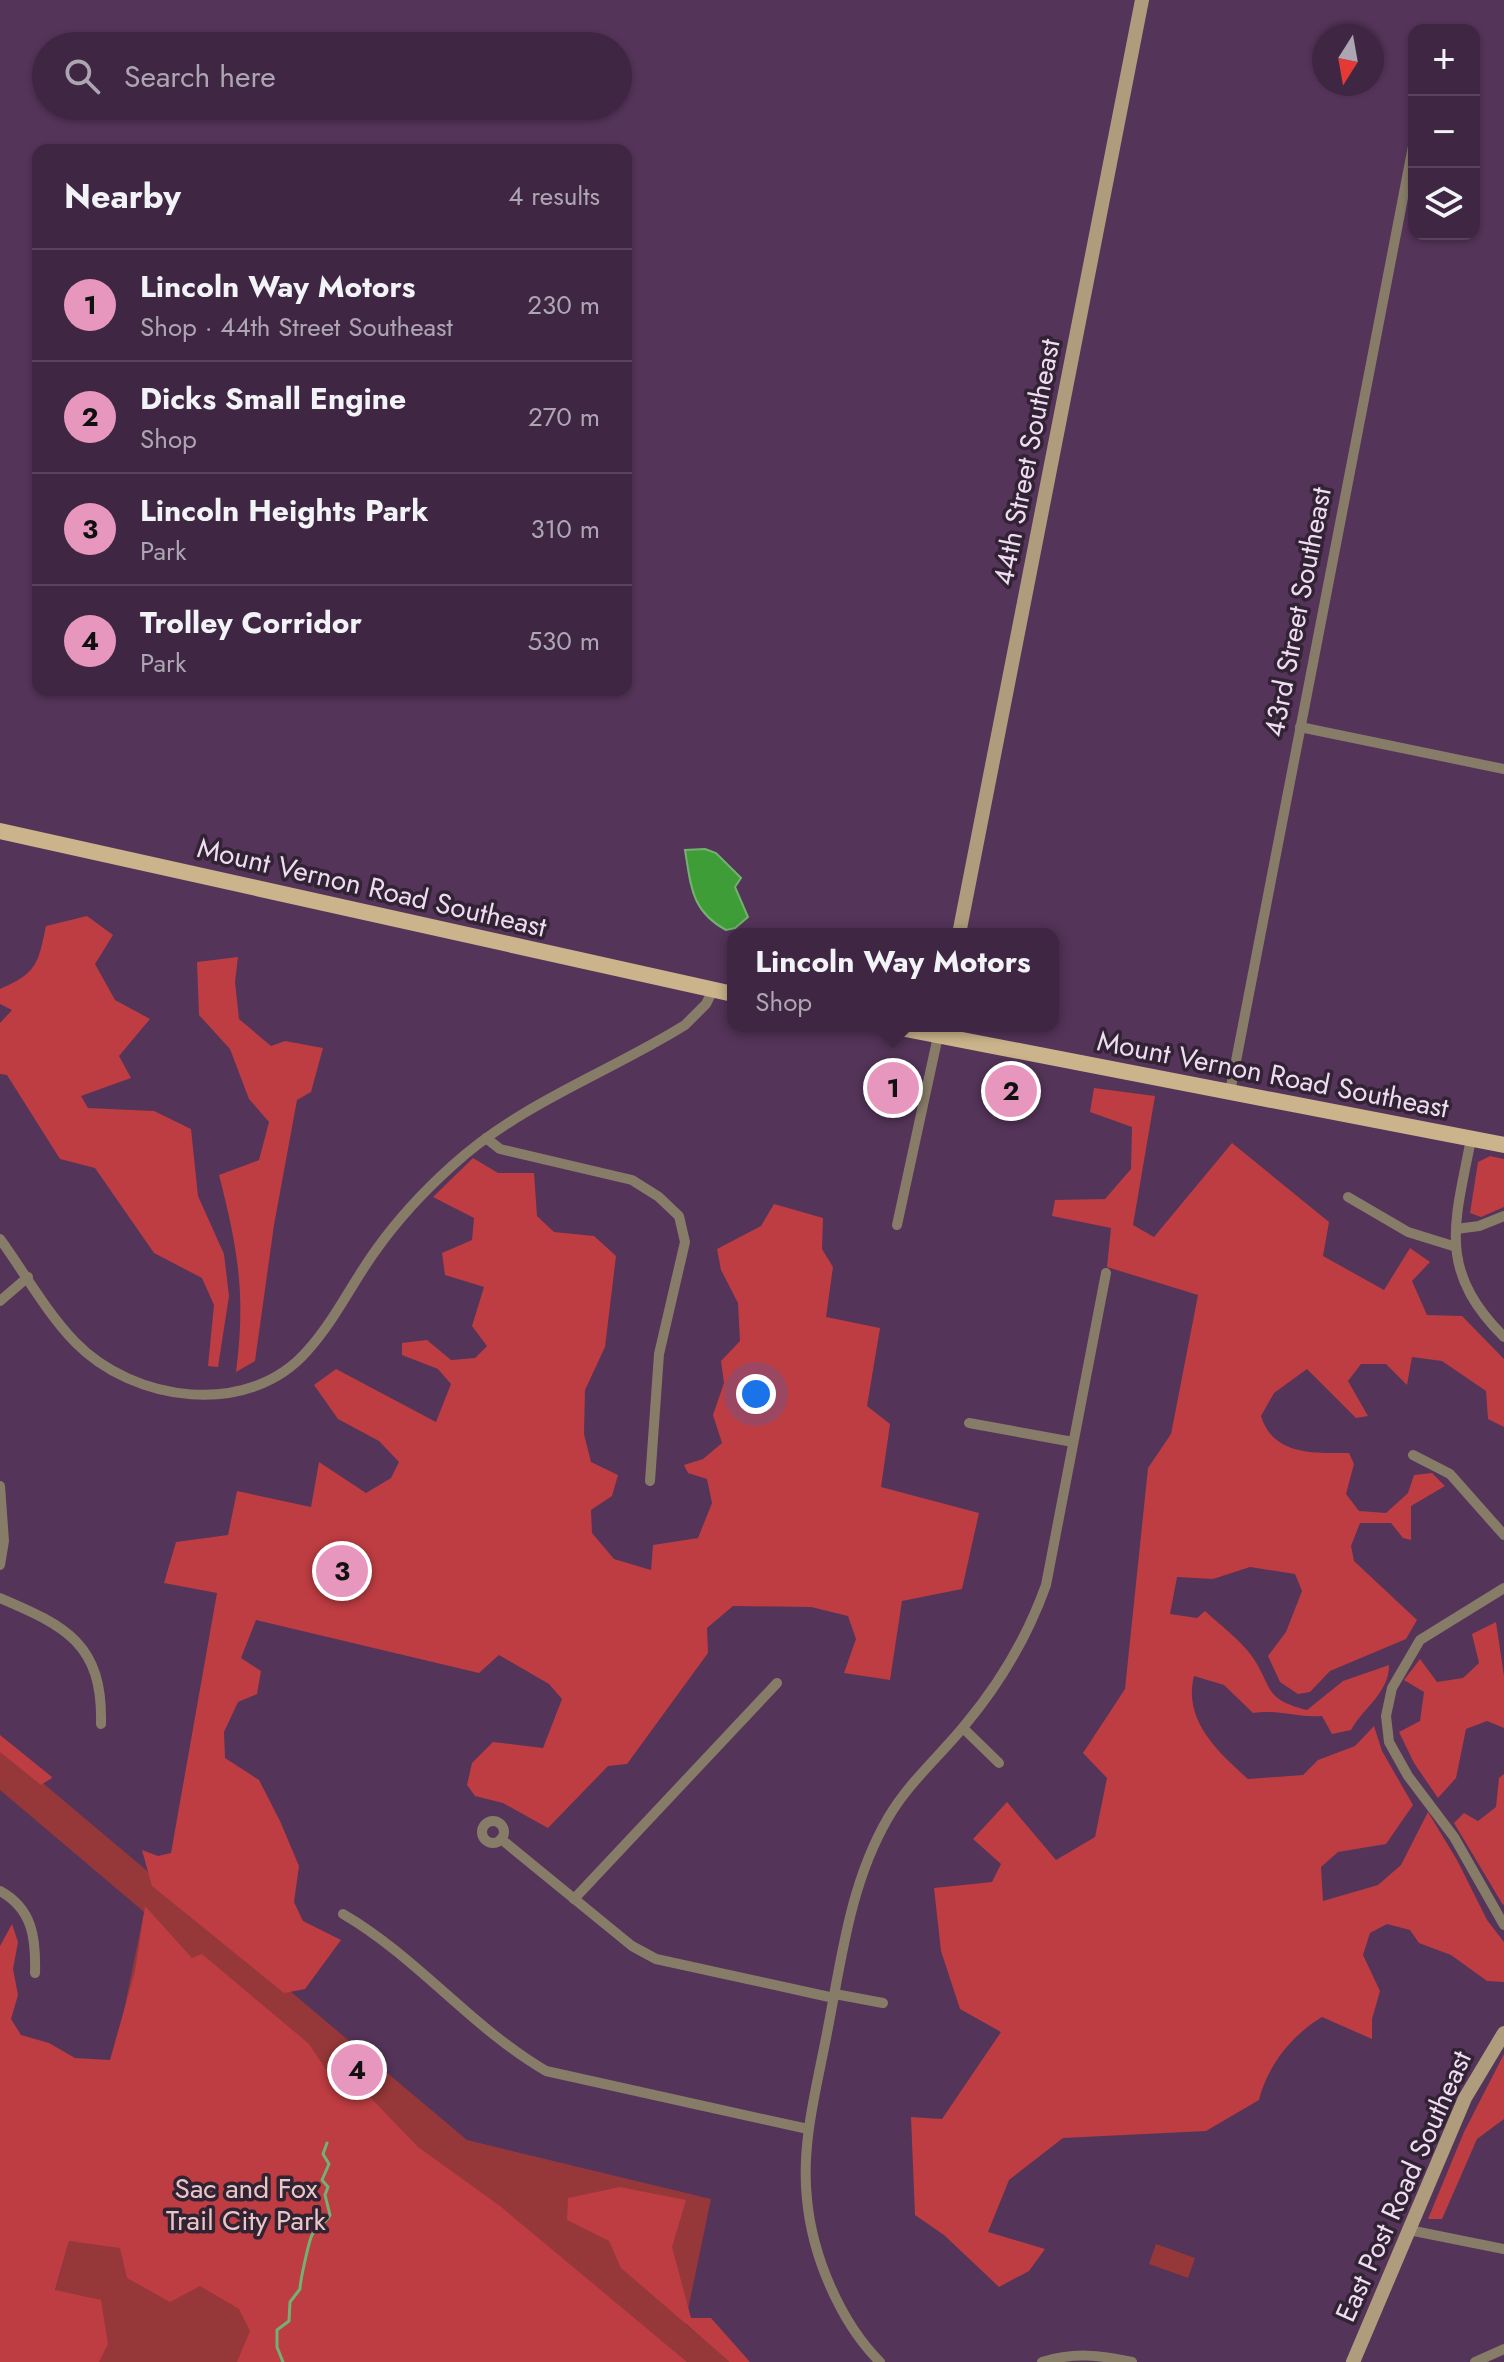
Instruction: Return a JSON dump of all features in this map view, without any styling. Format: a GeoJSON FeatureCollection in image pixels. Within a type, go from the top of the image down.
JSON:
{"type":"FeatureCollection","features":[{"type":"Feature","properties":{"kind":"main road","name":"Mount Vernon Road Southeast"},"geometry":{"type":"LineString","coordinates":[[0,831],[727,993]]}},
{"type":"Feature","properties":{"kind":"main road","name":"Mount Vernon Road Southeast"},"geometry":{"type":"LineString","coordinates":[[944,1032],[1504,1145]]}},
{"type":"Feature","properties":{"kind":"street","name":"44th Street Southeast"},"geometry":{"type":"LineString","coordinates":[[960,928],[1142,0]]}},
{"type":"Feature","properties":{"kind":"street","name":"43rd Street Southeast"},"geometry":{"type":"LineString","coordinates":[[1230,1092],[1409,168]]}},
{"type":"Feature","properties":{"kind":"street"},"geometry":{"type":"LineString","coordinates":[[1300,727],[1504,769]]}},
{"type":"Feature","properties":{"kind":"street"},"geometry":{"type":"LineString","coordinates":[[0,1239],[74,1341],[127,1379],[156,1389],[189,1394],[220,1394],[249,1388],[275,1377],[308,1351],[407,1210],[455,1162],[512,1118],[685,1025],[706,1004],[713,990]]}},
{"type":"Feature","properties":{"kind":"street"},"geometry":{"type":"LineString","coordinates":[[897,1225],[939,1032]]}},
{"type":"Feature","properties":{"kind":"street"},"geometry":{"type":"LineString","coordinates":[[486,1138],[500,1149],[632,1180],[659,1197],[679,1216],[685,1242],[659,1354],[650,1481]]}},
{"type":"Feature","properties":{"kind":"street"},"geometry":{"type":"LineString","coordinates":[[1471,1139],[1453,1246],[1461,1276],[1477,1305],[1504,1337]]}},
{"type":"Feature","properties":{"kind":"street"},"geometry":{"type":"LineString","coordinates":[[1348,1197],[1408,1232],[1453,1246]]}},
{"type":"Feature","properties":{"kind":"street"},"geometry":{"type":"LineString","coordinates":[[1456,1229],[1479,1226],[1504,1216]]}},
{"type":"Feature","properties":{"kind":"street"},"geometry":{"type":"LineString","coordinates":[[880,2362],[855,2329],[823,2264],[807,2200],[808,2129],[853,1901],[872,1847],[905,1790],[963,1728],[999,1683],[1034,1620],[1046,1585],[1106,1273]]}},
{"type":"Feature","properties":{"kind":"street"},"geometry":{"type":"LineString","coordinates":[[0,1301],[28,1277]]}},
{"type":"Feature","properties":{"kind":"street"},"geometry":{"type":"LineString","coordinates":[[969,1423],[1073,1442]]}},
{"type":"Feature","properties":{"kind":"street"},"geometry":{"type":"LineString","coordinates":[[1413,1455],[1450,1474],[1504,1535]]}},
{"type":"Feature","properties":{"kind":"street"},"geometry":{"type":"LineString","coordinates":[[0,1486],[4,1541],[0,1565]]}},
{"type":"Feature","properties":{"kind":"street"},"geometry":{"type":"LineString","coordinates":[[1504,1588],[1420,1640],[1392,1688],[1386,1716],[1389,1742],[1408,1776],[1454,1837],[1504,1925]]}},
{"type":"Feature","properties":{"kind":"street"},"geometry":{"type":"LineString","coordinates":[[0,1598],[44,1617],[72,1637],[91,1660],[102,1691],[101,1724]]}},
{"type":"Feature","properties":{"kind":"street"},"geometry":{"type":"LineString","coordinates":[[574,1899],[777,1683]]}},
{"type":"Feature","properties":{"kind":"street"},"geometry":{"type":"LineString","coordinates":[[963,1728],[999,1763]]}},
{"type":"Feature","properties":{"kind":"street"},"geometry":{"type":"LineString","coordinates":[[501,1839],[632,1946],[656,1959],[834,1996],[883,2003]]}},
{"type":"Feature","properties":{"kind":"street"},"geometry":{"type":"LineString","coordinates":[[0,1891],[19,1906],[32,1924],[35,1973]]}},
{"type":"Feature","properties":{"kind":"street"},"geometry":{"type":"LineString","coordinates":[[343,1914],[371,1930],[511,2048],[546,2071],[808,2129]]}},
{"type":"Feature","properties":{"kind":"street","name":"East Post Road Southeast"},"geometry":{"type":"LineString","coordinates":[[1353,2362],[1465,2098],[1504,2033]]}},
{"type":"Feature","properties":{"kind":"street"},"geometry":{"type":"LineString","coordinates":[[1409,2230],[1504,2249]]}},
{"type":"Feature","properties":{"kind":"street"},"geometry":{"type":"LineString","coordinates":[[1475,2362],[1504,2349]]}},
{"type":"Feature","properties":{"kind":"street"},"geometry":{"type":"LineString","coordinates":[[1042,2362],[1063,2356],[1095,2354],[1132,2362]]}},
{"type":"Feature","properties":{"kind":"green space"},"geometry":{"type":"Polygon","coordinates":[[[87,916],[113,935],[95,964],[115,1000],[150,1019],[119,1056],[131,1078],[81,1096],[88,1108],[154,1111],[191,1129],[198,1196],[224,1254],[229,1296],[218,1367],[208,1366],[214,1305],[202,1278],[154,1253],[95,1168],[60,1159],[7,1075],[0,1074],[0,1023],[12,1010],[0,1004],[0,989],[22,978],[34,966],[46,926],[87,916]]]}},
{"type":"Feature","properties":{"kind":"green space"},"geometry":{"type":"Polygon","coordinates":[[[238,957],[235,982],[239,1019],[271,1046],[285,1041],[323,1048],[311,1092],[297,1100],[274,1225],[255,1361],[236,1372],[240,1295],[231,1226],[219,1175],[259,1160],[269,1122],[249,1099],[230,1049],[199,1015],[197,962],[238,957]]]}},
{"type":"Feature","properties":{"kind":"green space"},"geometry":{"type":"Polygon","coordinates":[[[1094,1088],[1155,1096],[1133,1225],[1154,1237],[1232,1143],[1329,1222],[1323,1256],[1384,1290],[1410,1248],[1430,1262],[1412,1281],[1427,1315],[1462,1316],[1504,1359],[1504,1427],[1488,1419],[1486,1391],[1442,1361],[1412,1357],[1407,1385],[1386,1364],[1361,1364],[1348,1381],[1368,1416],[1356,1418],[1307,1369],[1274,1393],[1261,1416],[1275,1439],[1285,1445],[1309,1452],[1349,1453],[1354,1464],[1346,1494],[1359,1511],[1386,1513],[1408,1493],[1414,1475],[1432,1473],[1445,1486],[1411,1506],[1411,1540],[1403,1538],[1391,1523],[1360,1523],[1351,1546],[1354,1561],[1417,1620],[1406,1639],[1330,1671],[1310,1692],[1298,1694],[1280,1682],[1268,1656],[1286,1632],[1302,1591],[1295,1574],[1250,1567],[1213,1579],[1177,1577],[1170,1614],[1197,1618],[1205,1611],[1246,1649],[1275,1696],[1307,1710],[1343,1681],[1389,1665],[1385,1684],[1351,1730],[1332,1734],[1322,1716],[1253,1713],[1224,1685],[1194,1676],[1193,1707],[1214,1746],[1248,1779],[1303,1775],[1318,1760],[1355,1746],[1374,1726],[1382,1751],[1413,1805],[1386,1844],[1338,1852],[1321,1867],[1323,1901],[1378,1885],[1401,1865],[1428,1812],[1457,1860],[1487,1920],[1504,1942],[1504,1982],[1487,1981],[1451,1955],[1419,1943],[1410,1930],[1387,1924],[1370,1933],[1363,1955],[1380,1991],[1372,2019],[1372,2039],[1322,2017],[1301,2032],[1283,2052],[1268,2075],[1259,2100],[1206,2131],[1063,2138],[1009,2180],[988,2232],[1045,2249],[1029,2271],[999,2287],[944,2235],[915,2215],[911,2117],[942,2119],[1001,2032],[960,2009],[941,1951],[934,1888],[992,1882],[1001,1864],[973,1839],[1007,1802],[1056,1860],[1095,1837],[1107,1778],[1083,1753],[1125,1689],[1148,1468],[1171,1434],[1198,1295],[1107,1267],[1111,1228],[1052,1216],[1055,1200],[1105,1199],[1131,1169],[1132,1127],[1090,1112],[1094,1088]]]}},
{"type":"Feature","properties":{"kind":"green space"},"geometry":{"type":"Polygon","coordinates":[[[1490,1156],[1504,1159],[1504,1207],[1481,1217],[1470,1213],[1478,1162],[1490,1156]]]}},
{"type":"Feature","properties":{"kind":"green space"},"geometry":{"type":"Polygon","coordinates":[[[473,1158],[498,1173],[534,1173],[537,1216],[554,1232],[594,1236],[616,1256],[605,1347],[585,1390],[584,1434],[591,1462],[618,1475],[612,1496],[591,1510],[592,1533],[614,1559],[651,1570],[653,1545],[698,1538],[712,1503],[707,1479],[688,1473],[684,1465],[703,1459],[722,1443],[713,1415],[724,1383],[721,1361],[740,1341],[738,1303],[721,1270],[717,1249],[761,1226],[774,1204],[823,1218],[822,1249],[833,1267],[826,1317],[880,1328],[867,1406],[890,1424],[881,1487],[979,1513],[962,1589],[902,1601],[890,1680],[844,1673],[856,1639],[848,1616],[811,1607],[733,1606],[707,1628],[708,1653],[627,1764],[608,1766],[548,1828],[503,1803],[475,1796],[467,1785],[472,1763],[493,1742],[543,1748],[562,1699],[549,1684],[499,1655],[479,1673],[256,1620],[241,1658],[261,1671],[257,1694],[238,1702],[224,1732],[225,1758],[259,1780],[280,1821],[299,1866],[294,1902],[303,1921],[341,1940],[305,1989],[284,1993],[152,1886],[142,1850],[158,1856],[171,1853],[217,1593],[164,1583],[176,1542],[228,1535],[237,1491],[311,1507],[319,1462],[366,1493],[391,1478],[399,1462],[379,1441],[338,1419],[314,1385],[336,1369],[436,1422],[451,1384],[438,1369],[402,1355],[402,1343],[427,1340],[451,1360],[475,1358],[487,1346],[472,1326],[484,1287],[445,1275],[442,1253],[472,1240],[474,1218],[433,1197],[473,1158]]]}},
{"type":"Feature","properties":{"kind":"green space"},"geometry":{"type":"Polygon","coordinates":[[[1496,1622],[1504,1676],[1504,1728],[1487,1721],[1466,1729],[1456,1778],[1438,1798],[1414,1763],[1399,1732],[1420,1721],[1424,1692],[1404,1680],[1420,1659],[1437,1682],[1463,1678],[1479,1663],[1472,1634],[1496,1622]]]}},
{"type":"Feature","properties":{"kind":"green space"},"geometry":{"type":"Polygon","coordinates":[[[0,1735],[52,1778],[41,1785],[0,1752],[0,1735]]]}},
{"type":"Feature","properties":{"kind":"green space","name":"Sac and Fox Trail City Park"},"geometry":{"type":"Polygon","coordinates":[[[0,1747],[467,2140],[711,2199],[685,2324],[732,2362],[52,2362],[66,2293],[55,2291],[69,2241],[77,2242],[144,1912],[0,1790],[0,1747]]]}},
{"type":"Feature","properties":{"kind":"green space"},"geometry":{"type":"Polygon","coordinates":[[[1504,1774],[1503,1905],[1454,1823],[1464,1813],[1478,1821],[1496,1807],[1499,1778],[1504,1774]]]}},
{"type":"Feature","properties":{"kind":"green space","name":"Sac and Fox Trail City Park"},"geometry":{"type":"Polygon","coordinates":[[[145,1906],[192,1958],[202,1954],[309,2044],[333,2080],[345,2071],[418,2147],[500,2206],[687,2362],[237,2362],[250,2331],[239,2309],[200,2286],[170,2302],[127,2278],[120,2248],[69,2241],[55,2290],[101,2300],[108,2344],[99,2362],[0,2362],[0,1946],[12,1924],[18,1942],[13,1969],[18,1995],[11,2019],[21,2035],[49,2043],[75,2058],[110,2060],[135,1971],[145,1906]]]}},
{"type":"Feature","properties":{"kind":"green space"},"geometry":{"type":"Polygon","coordinates":[[[1504,2054],[1504,2119],[1477,2139],[1442,2219],[1428,2219],[1464,2132],[1504,2054]]]}},
{"type":"Feature","properties":{"kind":"green space"},"geometry":{"type":"Polygon","coordinates":[[[620,2187],[686,2200],[672,2247],[691,2318],[711,2318],[750,2362],[730,2362],[621,2268],[609,2241],[567,2220],[568,2198],[620,2187]]]}},
{"type":"Feature","properties":{"kind":"green space"},"geometry":{"type":"Polygon","coordinates":[[[1156,2244],[1195,2258],[1188,2278],[1149,2264],[1156,2244]]]}},
{"type":"Feature","properties":{"kind":"shaded area"},"geometry":{"type":"Polygon","coordinates":[[[705,849],[716,853],[741,878],[735,887],[748,917],[735,928],[726,930],[714,923],[699,906],[685,850],[705,849]]]}},
{"type":"Feature","properties":{"kind":"waterway"},"geometry":{"type":"LineString","coordinates":[[283,2362],[277,2347],[277,2330],[289,2321],[290,2302],[300,2289],[312,2235],[330,2215],[325,2195],[328,2187],[322,2180],[329,2164],[323,2154],[327,2143]]}},
{"type":"Feature","properties":{"kind":"place","name":"Lincoln Way Motors"},"geometry":{"type":"Point","coordinates":[893,1088]}},
{"type":"Feature","properties":{"kind":"place","name":"Dicks Small Engine"},"geometry":{"type":"Point","coordinates":[1011,1091]}},
{"type":"Feature","properties":{"kind":"place","name":"Lincoln Heights Park"},"geometry":{"type":"Point","coordinates":[342,1571]}},
{"type":"Feature","properties":{"kind":"place","name":"Trolley Corridor"},"geometry":{"type":"Point","coordinates":[357,2070]}}]}
